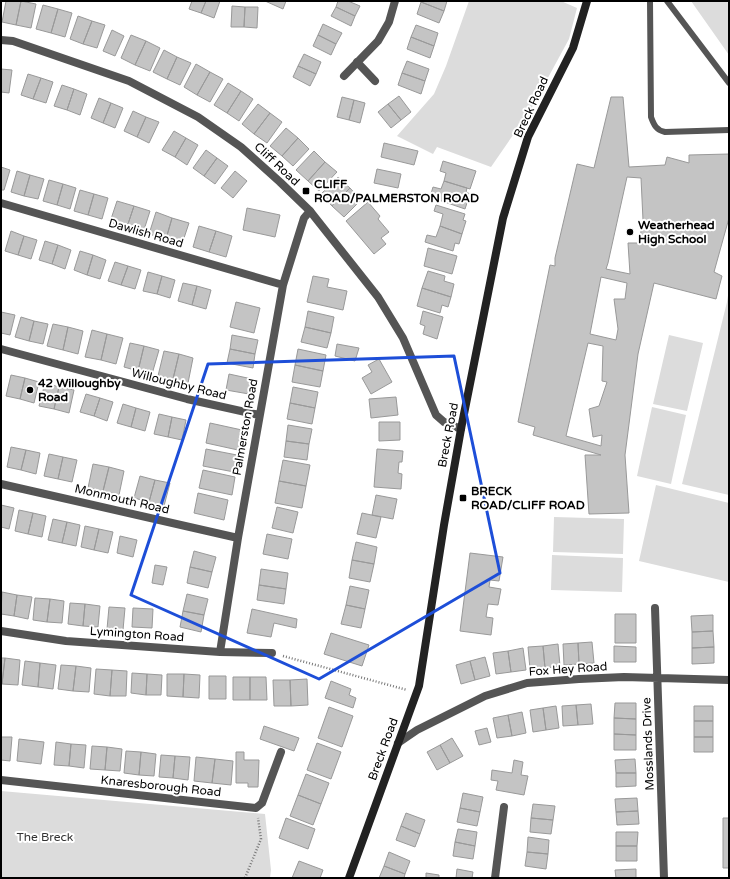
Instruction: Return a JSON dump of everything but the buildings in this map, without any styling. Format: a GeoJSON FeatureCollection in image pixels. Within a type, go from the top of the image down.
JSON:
{"type":"FeatureCollection","features":[{"type":"Feature","properties":{"kind":"main road","name":"Breck Road"},"geometry":{"type":"LineString","coordinates":[[349,878],[419,686],[444,525],[461,429],[503,218],[528,137],[573,48],[587,1]]}},
{"type":"Feature","properties":{"kind":"street"},"geometry":{"type":"LineString","coordinates":[[344,76],[378,41],[389,22],[395,1]]}},
{"type":"Feature","properties":{"kind":"street","name":"Cliff Road"},"geometry":{"type":"LineString","coordinates":[[1,40],[13,41],[129,81],[198,117],[241,147],[310,211],[378,297],[403,338],[436,414],[444,422],[461,429]]}},
{"type":"Feature","properties":{"kind":"street"},"geometry":{"type":"LineString","coordinates":[[357,62],[375,81]]}},
{"type":"Feature","properties":{"kind":"street","name":"Dawlish Road"},"geometry":{"type":"LineString","coordinates":[[1,203],[283,285]]}},
{"type":"Feature","properties":{"kind":"street","name":"Palmerston Road"},"geometry":{"type":"LineString","coordinates":[[220,652],[259,415],[283,285],[304,218],[310,211]]}},
{"type":"Feature","properties":{"kind":"street","name":"Willoughby Road"},"geometry":{"type":"LineString","coordinates":[[1,349],[187,399],[259,415]]}},
{"type":"Feature","properties":{"kind":"street","name":"Monmouth Road"},"geometry":{"type":"LineString","coordinates":[[1,484],[238,538]]}},
{"type":"Feature","properties":{"kind":"street","name":"Mosslands Drive"},"geometry":{"type":"LineString","coordinates":[[655,608],[664,878]]}},
{"type":"Feature","properties":{"kind":"street","name":"Lymington Road"},"geometry":{"type":"LineString","coordinates":[[1,631],[66,642],[220,652],[272,653]]}},
{"type":"Feature","properties":{"kind":"street","name":"Fox Hey Road"},"geometry":{"type":"LineString","coordinates":[[398,743],[417,730],[485,696],[527,683],[579,679],[658,678],[729,680]]}},
{"type":"Feature","properties":{"kind":"street"},"geometry":{"type":"LineString","coordinates":[[256,808],[262,803],[281,752]]}},
{"type":"Feature","properties":{"kind":"street","name":"Knaresborough Road"},"geometry":{"type":"LineString","coordinates":[[1,780],[256,808]]}},
{"type":"Feature","properties":{"kind":"street"},"geometry":{"type":"LineString","coordinates":[[495,878],[504,807]]}},
{"type":"Feature","properties":{"kind":"lane"},"geometry":{"type":"LineString","coordinates":[[650,1],[651,117],[654,125],[658,130],[665,132],[729,130]]}},
{"type":"Feature","properties":{"kind":"lane"},"geometry":{"type":"LineString","coordinates":[[667,1],[729,83]]}},
{"type":"Feature","properties":{"kind":"path"},"geometry":{"type":"LineString","coordinates":[[272,653],[416,692]]}},
{"type":"Feature","properties":{"kind":"path"},"geometry":{"type":"LineString","coordinates":[[244,878],[261,839],[256,808]]}},
{"type":"Feature","properties":{"kind":"highlighted area"},"geometry":{"type":"Polygon","coordinates":[[[454,356],[500,573],[319,679],[131,595],[208,364],[454,356]]]}},
{"type":"Feature","properties":{"kind":"green space"},"geometry":{"type":"Polygon","coordinates":[[[469,1],[561,1],[577,8],[569,39],[531,109],[491,167],[437,147],[433,154],[397,136],[434,94],[446,66],[469,1]]]}},
{"type":"Feature","properties":{"kind":"green space"},"geometry":{"type":"Polygon","coordinates":[[[691,1],[727,1],[729,5],[729,55],[691,1]]]}},
{"type":"Feature","properties":{"kind":"green space"},"geometry":{"type":"Polygon","coordinates":[[[729,289],[729,495],[682,484],[729,289]]]}},
{"type":"Feature","properties":{"kind":"green space"},"geometry":{"type":"Polygon","coordinates":[[[669,335],[703,343],[687,411],[653,404],[669,335]]]}},
{"type":"Feature","properties":{"kind":"green space"},"geometry":{"type":"Polygon","coordinates":[[[652,407],[686,415],[671,484],[637,476],[652,407]]]}},
{"type":"Feature","properties":{"kind":"green space"},"geometry":{"type":"Polygon","coordinates":[[[656,485],[729,503],[729,582],[639,561],[656,485]]]}},
{"type":"Feature","properties":{"kind":"green space"},"geometry":{"type":"Polygon","coordinates":[[[554,517],[624,519],[623,554],[553,552],[554,517]]]}},
{"type":"Feature","properties":{"kind":"green space"},"geometry":{"type":"Polygon","coordinates":[[[552,555],[623,558],[622,592],[551,590],[552,555]]]}},
{"type":"Feature","properties":{"kind":"green space","name":"The Breck"},"geometry":{"type":"Polygon","coordinates":[[[1,791],[265,814],[271,870],[270,878],[1,878],[1,791]]]}},
{"type":"Feature","properties":{"kind":"place","name":"CLIFF ROAD/PALMERSTON ROAD"},"geometry":{"type":"Point","coordinates":[306,191]}},
{"type":"Feature","properties":{"kind":"place","name":"Weatherhead High School"},"geometry":{"type":"Point","coordinates":[630,232]}},
{"type":"Feature","properties":{"kind":"place","name":"42 Willoughby Road"},"geometry":{"type":"Point","coordinates":[30,390]}},
{"type":"Feature","properties":{"kind":"place","name":"BRECK ROAD/CLIFF ROAD"},"geometry":{"type":"Point","coordinates":[463,498]}}]}
